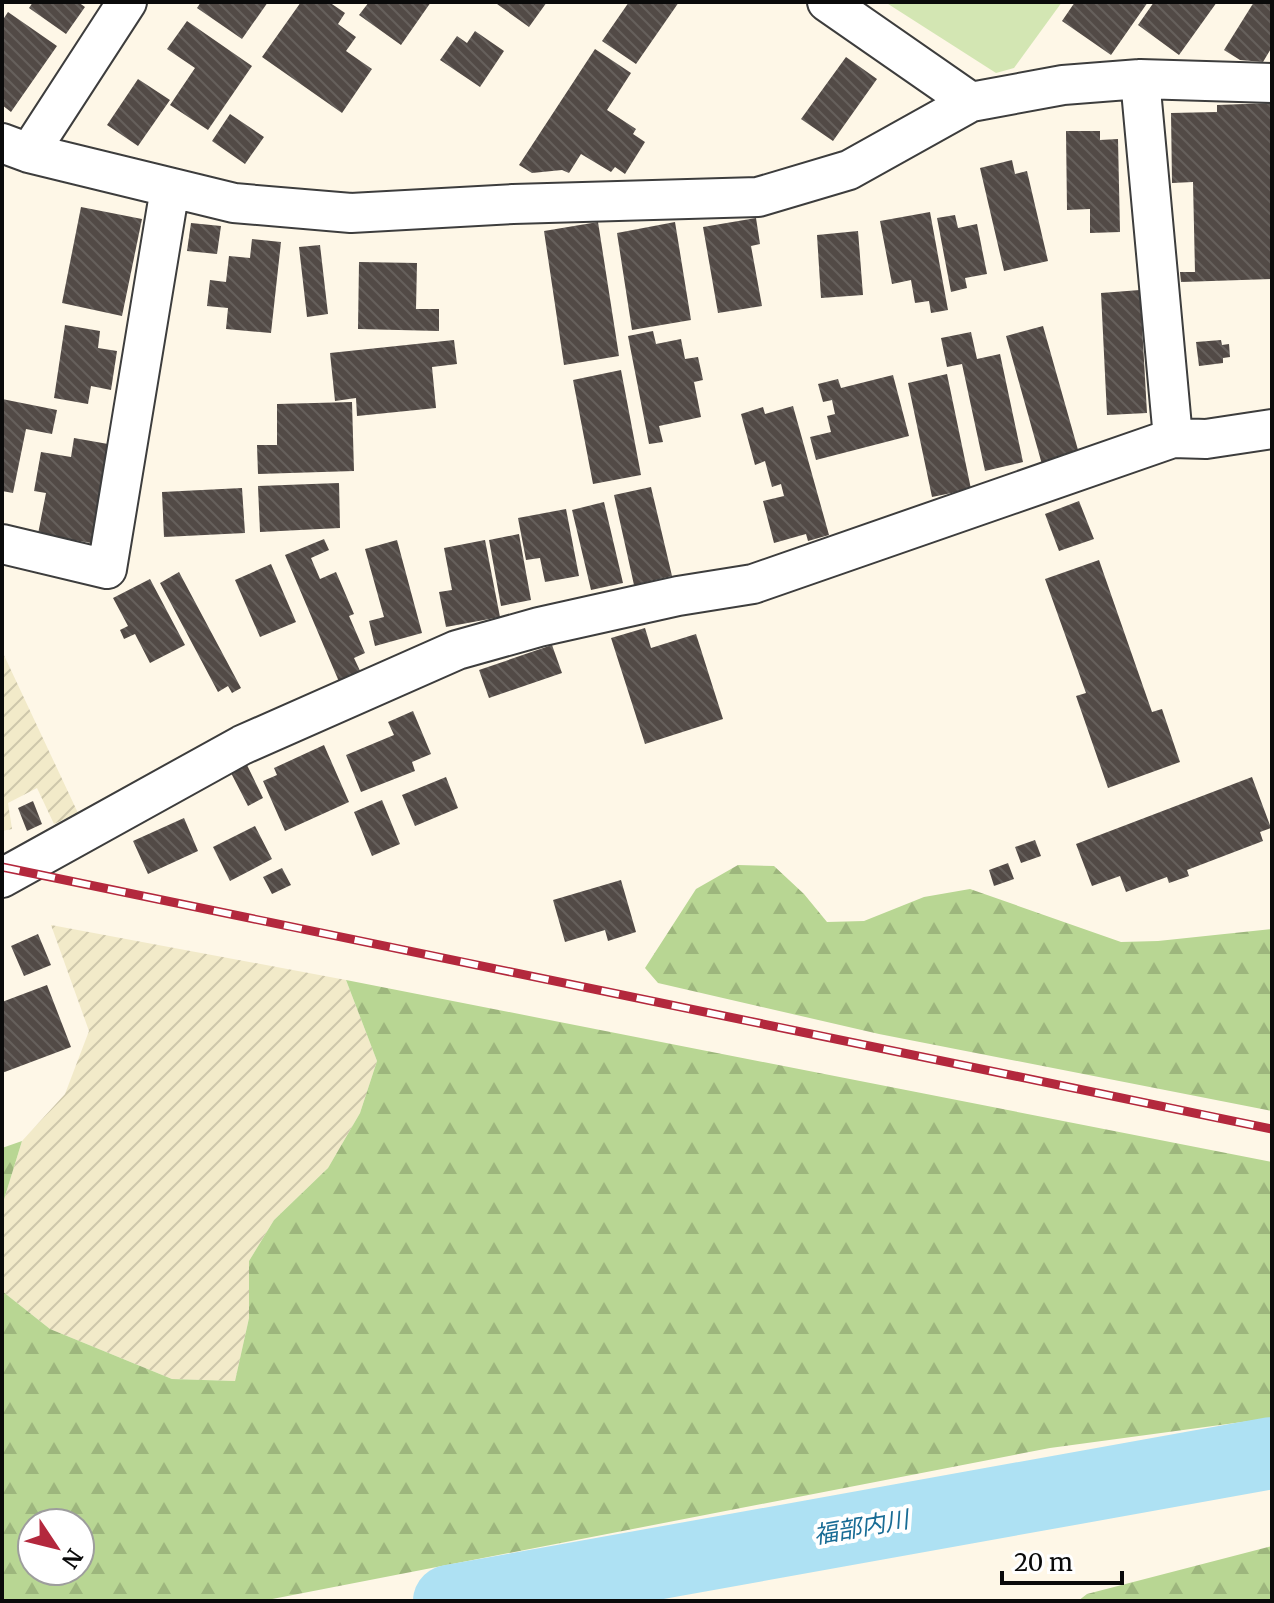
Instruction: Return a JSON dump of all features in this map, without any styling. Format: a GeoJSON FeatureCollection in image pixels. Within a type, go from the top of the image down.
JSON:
{"type":"FeatureCollection","features":[{"type":"Feature","properties":{"kind":"street"},"geometry":{"type":"LineString","coordinates":[[127,2],[16,148],[234,203],[351,213],[513,204],[758,197],[849,170],[971,102],[1063,85],[1140,79],[1272,83]]}},
{"type":"Feature","properties":{"kind":"street"},"geometry":{"type":"LineString","coordinates":[[827,2],[971,102]]}},
{"type":"Feature","properties":{"kind":"street"},"geometry":{"type":"LineString","coordinates":[[1140,79],[1173,438]]}},
{"type":"Feature","properties":{"kind":"street"},"geometry":{"type":"LineString","coordinates":[[2,544],[107,569],[170,188]]}},
{"type":"Feature","properties":{"kind":"street"},"geometry":{"type":"LineString","coordinates":[[2,878],[242,745],[457,650],[539,627],[678,596],[753,584],[1173,438],[1206,439],[1272,429]]}},
{"type":"Feature","properties":{"kind":"shaded area"},"geometry":{"type":"Polygon","coordinates":[[[2,651],[78,813],[54,824],[37,788],[8,803],[12,829],[2,831],[2,651]]]}},
{"type":"Feature","properties":{"kind":"shaded area"},"geometry":{"type":"Polygon","coordinates":[[[51,925],[346,980],[377,1061],[360,1113],[328,1168],[274,1220],[249,1261],[249,1318],[235,1381],[172,1379],[50,1329],[2,1291],[2,1206],[22,1141],[65,1094],[89,1031],[51,925]]]}},
{"type":"Feature","properties":{"kind":"green space"},"geometry":{"type":"Polygon","coordinates":[[[885,2],[1062,2],[1014,68],[996,73],[885,2]]]}},
{"type":"Feature","properties":{"kind":"green space"},"geometry":{"type":"Polygon","coordinates":[[[738,865],[774,866],[804,894],[827,922],[864,921],[924,897],[970,889],[1121,942],[1272,929],[1272,1111],[879,1034],[658,983],[645,968],[696,889],[738,865]]]}},
{"type":"Feature","properties":{"kind":"green space"},"geometry":{"type":"Polygon","coordinates":[[[346,980],[1272,1162],[1272,1418],[1050,1448],[262,1601],[2,1601],[2,1291],[50,1329],[172,1379],[235,1381],[249,1318],[249,1261],[274,1220],[328,1168],[360,1113],[377,1061],[346,980]]]}},
{"type":"Feature","properties":{"kind":"green space"},"geometry":{"type":"Polygon","coordinates":[[[22,1141],[2,1206],[2,1148],[22,1141]]]}},
{"type":"Feature","properties":{"kind":"green space"},"geometry":{"type":"Polygon","coordinates":[[[1272,1546],[1272,1601],[1078,1601],[1087,1594],[1272,1546]]]}},
{"type":"Feature","properties":{"kind":"building"},"geometry":{"type":"Polygon","coordinates":[[[33,2],[78,2],[85,7],[66,34],[29,8],[33,2]]]}},
{"type":"Feature","properties":{"kind":"building"},"geometry":{"type":"Polygon","coordinates":[[[201,2],[268,2],[242,39],[197,8],[201,2]]]}},
{"type":"Feature","properties":{"kind":"building"},"geometry":{"type":"Polygon","coordinates":[[[301,2],[329,2],[345,13],[338,24],[356,37],[346,51],[372,69],[342,113],[262,57],[301,2]]]}},
{"type":"Feature","properties":{"kind":"building"},"geometry":{"type":"Polygon","coordinates":[[[369,2],[431,2],[401,45],[359,15],[369,2]]]}},
{"type":"Feature","properties":{"kind":"building"},"geometry":{"type":"Polygon","coordinates":[[[547,2],[529,27],[497,4],[547,2]]]}},
{"type":"Feature","properties":{"kind":"building"},"geometry":{"type":"Polygon","coordinates":[[[629,2],[679,2],[636,64],[602,41],[629,2]]]}},
{"type":"Feature","properties":{"kind":"building"},"geometry":{"type":"Polygon","coordinates":[[[1075,2],[1148,2],[1111,55],[1062,21],[1075,2]]]}},
{"type":"Feature","properties":{"kind":"building"},"geometry":{"type":"Polygon","coordinates":[[[1154,2],[1217,2],[1179,55],[1138,25],[1154,2]]]}},
{"type":"Feature","properties":{"kind":"building"},"geometry":{"type":"Polygon","coordinates":[[[1254,2],[1272,2],[1272,47],[1263,62],[1240,60],[1224,50],[1254,2]]]}},
{"type":"Feature","properties":{"kind":"building"},"geometry":{"type":"Polygon","coordinates":[[[8,12],[57,46],[11,112],[2,105],[2,21],[8,12]]]}},
{"type":"Feature","properties":{"kind":"building"},"geometry":{"type":"Polygon","coordinates":[[[187,21],[252,66],[208,130],[170,105],[195,68],[167,49],[187,21]]]}},
{"type":"Feature","properties":{"kind":"building"},"geometry":{"type":"Polygon","coordinates":[[[475,31],[504,51],[480,87],[440,60],[457,36],[467,43],[475,31]]]}},
{"type":"Feature","properties":{"kind":"building"},"geometry":{"type":"Polygon","coordinates":[[[595,49],[631,73],[607,110],[636,129],[633,134],[645,142],[625,174],[615,167],[611,172],[581,154],[569,173],[562,170],[532,173],[519,165],[595,49]]]}},
{"type":"Feature","properties":{"kind":"building"},"geometry":{"type":"Polygon","coordinates":[[[846,57],[877,79],[833,141],[801,119],[846,57]]]}},
{"type":"Feature","properties":{"kind":"building"},"geometry":{"type":"Polygon","coordinates":[[[138,79],[170,100],[138,146],[107,125],[138,79]]]}},
{"type":"Feature","properties":{"kind":"building"},"geometry":{"type":"Polygon","coordinates":[[[1272,103],[1272,279],[1181,282],[1180,272],[1195,272],[1193,182],[1172,183],[1171,113],[1217,112],[1217,105],[1272,103]]]}},
{"type":"Feature","properties":{"kind":"building"},"geometry":{"type":"Polygon","coordinates":[[[230,114],[264,137],[245,164],[212,141],[230,114]]]}},
{"type":"Feature","properties":{"kind":"building"},"geometry":{"type":"Polygon","coordinates":[[[1066,131],[1100,131],[1100,140],[1118,139],[1120,232],[1090,233],[1090,209],[1067,210],[1066,131]]]}},
{"type":"Feature","properties":{"kind":"building"},"geometry":{"type":"Polygon","coordinates":[[[1012,160],[1015,174],[1027,171],[1048,261],[1004,271],[980,168],[1012,160]]]}},
{"type":"Feature","properties":{"kind":"building"},"geometry":{"type":"Polygon","coordinates":[[[81,207],[142,219],[122,316],[62,303],[81,207]]]}},
{"type":"Feature","properties":{"kind":"building"},"geometry":{"type":"Polygon","coordinates":[[[930,212],[948,310],[931,313],[929,301],[915,303],[911,280],[892,284],[880,221],[930,212]]]}},
{"type":"Feature","properties":{"kind":"building"},"geometry":{"type":"Polygon","coordinates":[[[955,215],[958,228],[977,224],[987,274],[965,278],[967,288],[951,292],[937,218],[955,215]]]}},
{"type":"Feature","properties":{"kind":"building"},"geometry":{"type":"Polygon","coordinates":[[[756,218],[760,244],[751,246],[762,306],[718,313],[703,227],[756,218]]]}},
{"type":"Feature","properties":{"kind":"building"},"geometry":{"type":"Polygon","coordinates":[[[598,222],[619,356],[564,365],[544,231],[598,222]]]}},
{"type":"Feature","properties":{"kind":"building"},"geometry":{"type":"Polygon","coordinates":[[[675,222],[691,320],[632,330],[617,233],[675,222]]]}},
{"type":"Feature","properties":{"kind":"building"},"geometry":{"type":"Polygon","coordinates":[[[191,223],[221,226],[217,254],[187,251],[191,223]]]}},
{"type":"Feature","properties":{"kind":"building"},"geometry":{"type":"Polygon","coordinates":[[[858,231],[863,295],[821,298],[817,235],[858,231]]]}},
{"type":"Feature","properties":{"kind":"building"},"geometry":{"type":"Polygon","coordinates":[[[252,239],[281,242],[271,333],[226,329],[228,308],[207,306],[210,280],[226,282],[229,256],[250,258],[252,239]]]}},
{"type":"Feature","properties":{"kind":"building"},"geometry":{"type":"Polygon","coordinates":[[[320,245],[328,314],[307,317],[299,247],[320,245]]]}},
{"type":"Feature","properties":{"kind":"building"},"geometry":{"type":"Polygon","coordinates":[[[359,262],[417,263],[416,309],[439,309],[439,331],[358,329],[359,262]]]}},
{"type":"Feature","properties":{"kind":"building"},"geometry":{"type":"Polygon","coordinates":[[[1140,290],[1147,413],[1107,415],[1101,293],[1140,290]]]}},
{"type":"Feature","properties":{"kind":"building"},"geometry":{"type":"Polygon","coordinates":[[[65,325],[100,331],[98,348],[117,351],[111,390],[91,386],[88,404],[54,398],[65,325]]]}},
{"type":"Feature","properties":{"kind":"building"},"geometry":{"type":"Polygon","coordinates":[[[1043,326],[1080,457],[1043,468],[1006,336],[1043,326]]]}},
{"type":"Feature","properties":{"kind":"building"},"geometry":{"type":"Polygon","coordinates":[[[653,331],[656,344],[681,339],[685,359],[698,357],[703,380],[694,382],[701,417],[659,426],[663,442],[649,444],[628,336],[653,331]]]}},
{"type":"Feature","properties":{"kind":"building"},"geometry":{"type":"Polygon","coordinates":[[[971,332],[977,359],[1000,354],[1023,462],[985,471],[962,364],[947,367],[941,338],[971,332]]]}},
{"type":"Feature","properties":{"kind":"building"},"geometry":{"type":"Polygon","coordinates":[[[454,340],[457,364],[432,367],[436,408],[357,416],[356,398],[335,401],[330,353],[454,340]]]}},
{"type":"Feature","properties":{"kind":"building"},"geometry":{"type":"Polygon","coordinates":[[[1221,340],[1222,345],[1229,344],[1230,357],[1223,358],[1223,363],[1199,366],[1196,342],[1221,340]]]}},
{"type":"Feature","properties":{"kind":"building"},"geometry":{"type":"Polygon","coordinates":[[[621,370],[641,475],[593,484],[573,380],[621,370]]]}},
{"type":"Feature","properties":{"kind":"building"},"geometry":{"type":"Polygon","coordinates":[[[947,374],[971,489],[932,497],[908,383],[947,374]]]}},
{"type":"Feature","properties":{"kind":"building"},"geometry":{"type":"Polygon","coordinates":[[[893,375],[909,436],[816,460],[810,437],[831,432],[827,416],[835,414],[832,400],[823,402],[818,384],[838,379],[841,388],[893,375]]]}},
{"type":"Feature","properties":{"kind":"building"},"geometry":{"type":"Polygon","coordinates":[[[2,399],[57,410],[52,434],[26,429],[13,493],[2,491],[2,399]]]}},
{"type":"Feature","properties":{"kind":"building"},"geometry":{"type":"Polygon","coordinates":[[[352,402],[354,471],[258,474],[257,445],[277,445],[277,404],[352,402]]]}},
{"type":"Feature","properties":{"kind":"building"},"geometry":{"type":"Polygon","coordinates":[[[793,406],[829,535],[808,541],[806,534],[774,543],[763,501],[784,496],[781,484],[772,487],[765,461],[755,465],[741,414],[763,407],[765,414],[793,406]]]}},
{"type":"Feature","properties":{"kind":"building"},"geometry":{"type":"Polygon","coordinates":[[[74,438],[108,444],[91,543],[38,534],[46,493],[34,491],[41,452],[71,457],[74,438]]]}},
{"type":"Feature","properties":{"kind":"building"},"geometry":{"type":"Polygon","coordinates":[[[339,483],[340,528],[260,532],[258,486],[339,483]]]}},
{"type":"Feature","properties":{"kind":"building"},"geometry":{"type":"Polygon","coordinates":[[[651,487],[672,576],[634,585],[614,495],[651,487]]]}},
{"type":"Feature","properties":{"kind":"building"},"geometry":{"type":"Polygon","coordinates":[[[242,488],[245,533],[164,537],[162,492],[242,488]]]}},
{"type":"Feature","properties":{"kind":"building"},"geometry":{"type":"Polygon","coordinates":[[[1079,501],[1094,539],[1059,551],[1045,514],[1079,501]]]}},
{"type":"Feature","properties":{"kind":"building"},"geometry":{"type":"Polygon","coordinates":[[[604,502],[623,583],[591,590],[572,510],[604,502]]]}},
{"type":"Feature","properties":{"kind":"building"},"geometry":{"type":"Polygon","coordinates":[[[566,509],[579,576],[545,582],[540,558],[526,560],[518,518],[566,509]]]}},
{"type":"Feature","properties":{"kind":"building"},"geometry":{"type":"Polygon","coordinates":[[[519,534],[531,600],[501,606],[489,540],[519,534]]]}},
{"type":"Feature","properties":{"kind":"building"},"geometry":{"type":"Polygon","coordinates":[[[324,539],[329,550],[311,558],[320,579],[336,572],[354,614],[349,616],[365,653],[354,658],[362,675],[340,684],[285,555],[324,539]]]}},
{"type":"Feature","properties":{"kind":"building"},"geometry":{"type":"Polygon","coordinates":[[[397,540],[422,633],[375,646],[369,621],[384,617],[365,549],[397,540]]]}},
{"type":"Feature","properties":{"kind":"building"},"geometry":{"type":"Polygon","coordinates":[[[485,540],[500,617],[446,627],[439,592],[452,590],[444,548],[485,540]]]}},
{"type":"Feature","properties":{"kind":"building"},"geometry":{"type":"Polygon","coordinates":[[[1099,560],[1152,712],[1162,709],[1180,762],[1108,788],[1076,696],[1086,693],[1045,579],[1099,560]]]}},
{"type":"Feature","properties":{"kind":"building"},"geometry":{"type":"Polygon","coordinates":[[[271,564],[296,622],[260,637],[235,580],[271,564]]]}},
{"type":"Feature","properties":{"kind":"building"},"geometry":{"type":"Polygon","coordinates":[[[179,572],[241,688],[232,693],[228,686],[218,692],[160,583],[179,572]]]}},
{"type":"Feature","properties":{"kind":"building"},"geometry":{"type":"Polygon","coordinates":[[[150,579],[185,645],[150,663],[135,634],[124,639],[120,630],[128,626],[113,598],[150,579]]]}},
{"type":"Feature","properties":{"kind":"building"},"geometry":{"type":"Polygon","coordinates":[[[645,628],[651,648],[696,634],[723,719],[645,744],[611,638],[645,628]]]}},
{"type":"Feature","properties":{"kind":"building"},"geometry":{"type":"Polygon","coordinates":[[[552,645],[562,673],[489,698],[479,670],[552,645]]]}},
{"type":"Feature","properties":{"kind":"building"},"geometry":{"type":"Polygon","coordinates":[[[413,711],[431,754],[412,762],[415,771],[361,792],[346,755],[394,735],[388,722],[413,711]]]}},
{"type":"Feature","properties":{"kind":"building"},"geometry":{"type":"Polygon","coordinates":[[[324,745],[349,802],[285,831],[263,781],[277,775],[274,768],[324,745]]]}},
{"type":"Feature","properties":{"kind":"building"},"geometry":{"type":"Polygon","coordinates":[[[247,765],[263,798],[248,806],[231,773],[247,765]]]}},
{"type":"Feature","properties":{"kind":"building"},"geometry":{"type":"Polygon","coordinates":[[[446,777],[458,808],[415,826],[402,795],[446,777]]]}},
{"type":"Feature","properties":{"kind":"building"},"geometry":{"type":"Polygon","coordinates":[[[1252,777],[1271,828],[1260,832],[1263,841],[1187,870],[1189,876],[1169,883],[1167,877],[1126,892],[1120,876],[1092,886],[1076,844],[1252,777]]]}},
{"type":"Feature","properties":{"kind":"building"},"geometry":{"type":"Polygon","coordinates":[[[382,800],[400,844],[372,856],[354,812],[382,800]]]}},
{"type":"Feature","properties":{"kind":"building"},"geometry":{"type":"Polygon","coordinates":[[[33,801],[42,824],[27,831],[18,808],[33,801]]]}},
{"type":"Feature","properties":{"kind":"building"},"geometry":{"type":"Polygon","coordinates":[[[184,818],[198,851],[148,874],[133,841],[184,818]]]}},
{"type":"Feature","properties":{"kind":"building"},"geometry":{"type":"Polygon","coordinates":[[[255,826],[272,859],[230,881],[213,847],[255,826]]]}},
{"type":"Feature","properties":{"kind":"building"},"geometry":{"type":"Polygon","coordinates":[[[1035,840],[1041,856],[1021,863],[1015,847],[1035,840]]]}},
{"type":"Feature","properties":{"kind":"building"},"geometry":{"type":"Polygon","coordinates":[[[1008,863],[1014,879],[994,886],[989,870],[1008,863]]]}},
{"type":"Feature","properties":{"kind":"building"},"geometry":{"type":"Polygon","coordinates":[[[282,868],[291,885],[272,894],[263,877],[282,868]]]}},
{"type":"Feature","properties":{"kind":"building"},"geometry":{"type":"Polygon","coordinates":[[[621,880],[636,932],[608,941],[605,930],[565,942],[553,900],[621,880]]]}},
{"type":"Feature","properties":{"kind":"building"},"geometry":{"type":"Polygon","coordinates":[[[38,934],[51,965],[24,976],[11,946],[38,934]]]}},
{"type":"Feature","properties":{"kind":"building"},"geometry":{"type":"Polygon","coordinates":[[[47,985],[71,1047],[2,1073],[2,1002],[47,985]]]}},
{"type":"Feature","properties":{"kind":"waterway","name":"福部内川"},"geometry":{"type":"LineString","coordinates":[[449,1601],[1272,1453]]}},
{"type":"Feature","properties":{"kind":"railway"},"geometry":{"type":"LineString","coordinates":[[2,867],[1272,1129]]}}]}
